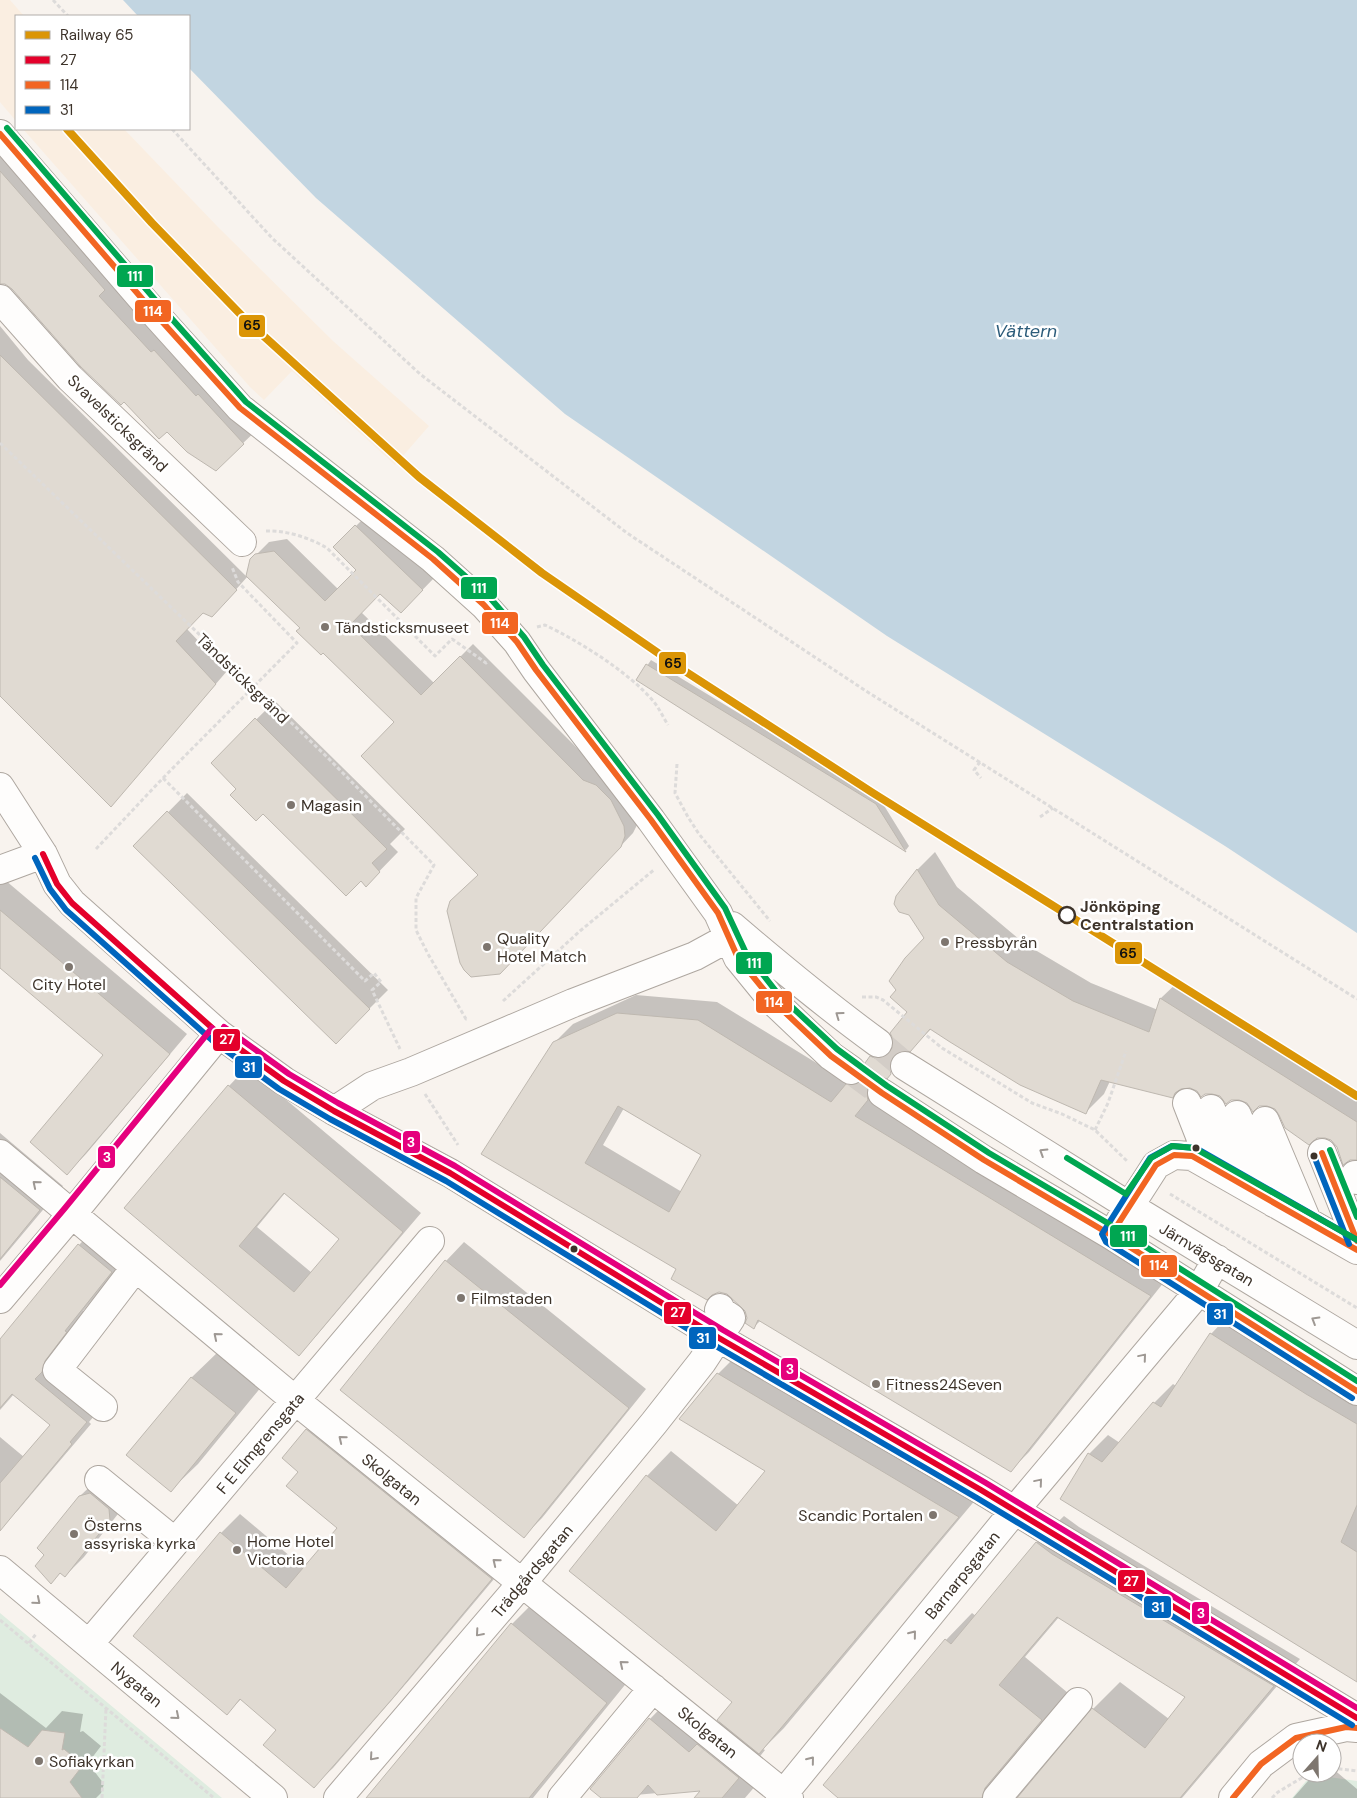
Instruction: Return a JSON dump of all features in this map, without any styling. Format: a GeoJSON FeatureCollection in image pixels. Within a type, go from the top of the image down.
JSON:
{"type":"FeatureCollection","features":[{"type":"Feature","properties":{"kind":"street"},"geometry":{"type":"LineString","coordinates":[[0,134],[157,316],[240,408],[433,559],[484,605],[517,642],[536,670],[635,798],[738,938],[878,1043]]}},
{"type":"Feature","properties":{"kind":"street","name":"Svavelsticksgränd"},"geometry":{"type":"LineString","coordinates":[[0,299],[70,378],[242,542]]}},
{"type":"Feature","properties":{"kind":"street"},"geometry":{"type":"LineString","coordinates":[[0,787],[43,854],[57,884],[72,904],[219,1034],[284,1081],[334,1111],[450,1173],[718,1338],[1015,1510],[1357,1718]]}},
{"type":"Feature","properties":{"kind":"street"},"geometry":{"type":"LineString","coordinates":[[0,870],[43,854]]}},
{"type":"Feature","properties":{"kind":"street"},"geometry":{"type":"LineString","coordinates":[[334,1111],[372,1086],[411,1072],[573,1003],[738,938]]}},
{"type":"Feature","properties":{"kind":"street"},"geometry":{"type":"LineString","coordinates":[[738,938],[738,958],[773,1001],[831,1056],[851,1070]]}},
{"type":"Feature","properties":{"kind":"street"},"geometry":{"type":"LineString","coordinates":[[0,1299],[219,1034]]}},
{"type":"Feature","properties":{"kind":"street","name":"Järnvägsgatan"},"geometry":{"type":"LineString","coordinates":[[905,1066],[1128,1206],[1357,1345]]}},
{"type":"Feature","properties":{"kind":"street","name":"Järnvägsgatan"},"geometry":{"type":"LineString","coordinates":[[882,1093],[984,1160],[1111,1235],[1357,1391]]}},
{"type":"Feature","properties":{"kind":"street"},"geometry":{"type":"LineString","coordinates":[[1202,1162],[1211,1109]]}},
{"type":"Feature","properties":{"kind":"street"},"geometry":{"type":"LineString","coordinates":[[1211,1109],[1243,1185]]}},
{"type":"Feature","properties":{"kind":"street"},"geometry":{"type":"LineString","coordinates":[[1211,1109],[1274,1203]]}},
{"type":"Feature","properties":{"kind":"street"},"geometry":{"type":"LineString","coordinates":[[1265,1121],[1307,1221]]}},
{"type":"Feature","properties":{"kind":"street"},"geometry":{"type":"LineString","coordinates":[[1292,1136],[1330,1235]]}},
{"type":"Feature","properties":{"kind":"street"},"geometry":{"type":"LineString","coordinates":[[1322,1153],[1357,1241]]}},
{"type":"Feature","properties":{"kind":"street","name":"Skolgatan"},"geometry":{"type":"LineString","coordinates":[[0,1154],[296,1401],[653,1688],[784,1796]]}},
{"type":"Feature","properties":{"kind":"street"},"geometry":{"type":"LineString","coordinates":[[1111,1235],[1156,1164],[1174,1155],[1202,1162],[1357,1250]]}},
{"type":"Feature","properties":{"kind":"street","name":"F E Elmgrensgata"},"geometry":{"type":"LineString","coordinates":[[89,1644],[430,1240]]}},
{"type":"Feature","properties":{"kind":"street","name":"Barnarpsgatan"},"geometry":{"type":"LineString","coordinates":[[784,1796],[1015,1510],[1199,1291],[1217,1259]]}},
{"type":"Feature","properties":{"kind":"street"},"geometry":{"type":"LineString","coordinates":[[103,1407],[57,1370],[136,1268]]}},
{"type":"Feature","properties":{"kind":"street","name":"Trädgårdsgatan"},"geometry":{"type":"LineString","coordinates":[[338,1798],[522,1583],[702,1362],[731,1318],[718,1310],[720,1308]]}},
{"type":"Feature","properties":{"kind":"street"},"geometry":{"type":"LineString","coordinates":[[99,1480],[175,1542]]}},
{"type":"Feature","properties":{"kind":"street","name":"Nygatan"},"geometry":{"type":"LineString","coordinates":[[0,1570],[273,1798]]}},
{"type":"Feature","properties":{"kind":"street"},"geometry":{"type":"LineString","coordinates":[[562,1798],[653,1688]]}},
{"type":"Feature","properties":{"kind":"street"},"geometry":{"type":"LineString","coordinates":[[997,1798],[1078,1702]]}},
{"type":"Feature","properties":{"kind":"street"},"geometry":{"type":"LineString","coordinates":[[1233,1798],[1261,1764],[1296,1738],[1346,1727],[1357,1728]]}},
{"type":"Feature","properties":{"kind":"path"},"geometry":{"type":"LineString","coordinates":[[53,0],[67,15]]}},
{"type":"Feature","properties":{"kind":"path"},"geometry":{"type":"LineString","coordinates":[[173,130],[272,238],[420,374],[627,533],[866,691],[1357,999]]}},
{"type":"Feature","properties":{"kind":"path","name":"Tändsticksgränd"},"geometry":{"type":"LineString","coordinates":[[0,443],[326,756],[434,865],[416,898],[416,930],[466,1019],[474,1015]]}},
{"type":"Feature","properties":{"kind":"path"},"geometry":{"type":"LineString","coordinates":[[96,850],[163,778],[298,643],[238,582],[233,571],[230,554],[255,531],[271,530],[316,542],[327,548],[435,656],[452,639],[486,663],[489,661]]}},
{"type":"Feature","properties":{"kind":"path"},"geometry":{"type":"LineString","coordinates":[[536,628],[545,625],[569,637],[634,682],[654,702],[668,725]]}},
{"type":"Feature","properties":{"kind":"path"},"geometry":{"type":"LineString","coordinates":[[980,762],[974,770],[981,778]]}},
{"type":"Feature","properties":{"kind":"path"},"geometry":{"type":"LineString","coordinates":[[677,764],[675,793],[688,817],[773,924]]}},
{"type":"Feature","properties":{"kind":"path"},"geometry":{"type":"LineString","coordinates":[[163,778],[365,981],[374,973],[381,982],[372,990],[411,1072],[459,1148]]}},
{"type":"Feature","properties":{"kind":"path"},"geometry":{"type":"LineString","coordinates":[[1040,817],[1053,808]]}},
{"type":"Feature","properties":{"kind":"path"},"geometry":{"type":"LineString","coordinates":[[496,1004],[504,1001],[580,931],[636,884]]}},
{"type":"Feature","properties":{"kind":"path"},"geometry":{"type":"LineString","coordinates":[[858,998],[876,997],[883,1000],[950,1053],[1032,1102],[1095,1130],[1146,1179],[1357,1308]]}},
{"type":"Feature","properties":{"kind":"path"},"geometry":{"type":"LineString","coordinates":[[1095,1130],[1108,1103],[1126,1052]]}},
{"type":"Feature","properties":{"kind":"path"},"geometry":{"type":"LineString","coordinates":[[1,1622],[214,1798]]}},
{"type":"Feature","properties":{"kind":"path"},"geometry":{"type":"LineString","coordinates":[[102,1798],[106,1708]]}},
{"type":"Feature","properties":{"kind":"path"},"geometry":{"type":"LineString","coordinates":[[1342,1769],[1357,1771]]}},
{"type":"Feature","properties":{"kind":"path"},"geometry":{"type":"LineString","coordinates":[[1272,1798],[1293,1783]]}},
{"type":"Feature","properties":{"kind":"shaded area"},"geometry":{"type":"Polygon","coordinates":[[[0,0],[10,0],[23,15],[15,15],[15,120],[0,102],[0,0]]]}},
{"type":"Feature","properties":{"kind":"shaded area"},"geometry":{"type":"Polygon","coordinates":[[[24,130],[125,130],[217,226],[333,341],[429,426],[395,465],[292,371],[264,400],[250,387],[24,130]]]}},
{"type":"Feature","properties":{"kind":"shaded area"},"geometry":{"type":"Polygon","coordinates":[[[0,1613],[222,1798],[0,1798],[0,1613]]]}},
{"type":"Feature","properties":{"kind":"shaded area"},"geometry":{"type":"Polygon","coordinates":[[[1342,1779],[1357,1781],[1357,1798],[1292,1798],[1304,1783],[1342,1783],[1342,1779]]]}},
{"type":"Feature","properties":{"kind":"water","name":"Vättern"},"geometry":{"type":"Polygon","coordinates":[[[123,0],[1357,0],[1357,933],[1225,846],[887,636],[565,414],[316,198],[190,69],[190,15],[137,15],[123,0]]]}},
{"type":"Feature","properties":{"kind":"building"},"geometry":{"type":"Polygon","coordinates":[[[0,171],[105,290],[99,296],[151,352],[154,350],[196,396],[198,394],[244,444],[216,471],[187,452],[167,432],[159,439],[124,402],[121,405],[81,367],[12,289],[5,284],[0,284],[0,171]]]}},
{"type":"Feature","properties":{"kind":"building"},"geometry":{"type":"Polygon","coordinates":[[[0,355],[237,590],[212,617],[203,613],[176,641],[216,684],[111,807],[0,696],[0,355]]]}},
{"type":"Feature","properties":{"kind":"building"},"geometry":{"type":"Polygon","coordinates":[[[355,525],[423,590],[401,613],[380,594],[350,625],[421,695],[460,656],[583,780],[596,785],[611,800],[624,826],[625,836],[621,847],[500,974],[471,977],[464,970],[460,963],[447,911],[450,901],[478,875],[361,756],[394,722],[323,653],[321,655],[296,631],[300,628],[246,576],[250,559],[255,554],[274,551],[325,601],[356,570],[333,547],[355,525]]]}},
{"type":"Feature","properties":{"kind":"building"},"geometry":{"type":"Polygon","coordinates":[[[646,664],[876,804],[906,852],[636,680],[646,664]]]}},
{"type":"Feature","properties":{"kind":"building","name":"Magasin"},"geometry":{"type":"Polygon","coordinates":[[[255,718],[387,849],[372,863],[380,872],[366,887],[361,881],[346,896],[263,814],[256,821],[230,795],[236,789],[211,763],[255,718]]]}},
{"type":"Feature","properties":{"kind":"building"},"geometry":{"type":"Polygon","coordinates":[[[167,811],[370,1009],[336,1044],[133,846],[167,811]]]}},
{"type":"Feature","properties":{"kind":"building"},"geometry":{"type":"Polygon","coordinates":[[[917,869],[939,905],[1007,962],[1073,1001],[1149,1032],[1160,998],[1357,1122],[1357,1160],[1350,1160],[1343,1165],[1337,1147],[1331,1140],[1317,1138],[1309,1145],[1285,1128],[1275,1109],[1267,1106],[1259,1106],[1253,1112],[1247,1103],[1231,1100],[1226,1104],[1220,1096],[1205,1094],[1201,1097],[1197,1091],[1190,1088],[1181,1089],[1175,1093],[1173,1098],[1101,1080],[1086,1114],[1020,1085],[930,1029],[910,1052],[905,1050],[898,1052],[892,1057],[889,1065],[891,1074],[887,1079],[882,1077],[875,1079],[869,1084],[866,1092],[868,1100],[855,1116],[1151,1296],[1011,1472],[758,1320],[754,1329],[745,1323],[747,1318],[745,1311],[727,1294],[719,1292],[707,1300],[671,1279],[676,1269],[481,1154],[553,1042],[617,1013],[698,1020],[831,1102],[846,1084],[857,1084],[863,1079],[867,1071],[865,1063],[870,1056],[877,1059],[890,1053],[894,1044],[890,1033],[907,1012],[890,997],[896,990],[889,981],[905,958],[924,938],[909,915],[899,912],[894,904],[896,896],[917,869]],[[618,1106],[585,1163],[669,1212],[701,1155],[618,1106]]]}},
{"type":"Feature","properties":{"kind":"building"},"geometry":{"type":"Polygon","coordinates":[[[0,910],[170,1054],[67,1175],[30,1142],[103,1055],[0,968],[0,910]]]}},
{"type":"Feature","properties":{"kind":"building"},"geometry":{"type":"Polygon","coordinates":[[[228,1085],[403,1232],[299,1356],[124,1208],[228,1085]],[[284,1193],[239,1246],[294,1292],[339,1239],[284,1193]]]}},
{"type":"Feature","properties":{"kind":"building"},"geometry":{"type":"Polygon","coordinates":[[[0,1177],[40,1210],[0,1259],[0,1177]]]}},
{"type":"Feature","properties":{"kind":"building"},"geometry":{"type":"Polygon","coordinates":[[[78,1244],[112,1272],[65,1331],[67,1332],[45,1361],[42,1372],[35,1379],[87,1422],[70,1442],[72,1444],[0,1531],[0,1483],[50,1425],[12,1394],[0,1408],[0,1339],[78,1244]]]}},
{"type":"Feature","properties":{"kind":"building"},"geometry":{"type":"Polygon","coordinates":[[[445,1260],[629,1408],[524,1538],[340,1390],[445,1260]]]}},
{"type":"Feature","properties":{"kind":"building"},"geometry":{"type":"Polygon","coordinates":[[[1210,1333],[1357,1424],[1357,1505],[1341,1542],[1357,1552],[1357,1682],[1060,1499],[1088,1453],[1102,1462],[1153,1402],[1161,1407],[1210,1333]]]}},
{"type":"Feature","properties":{"kind":"building"},"geometry":{"type":"Polygon","coordinates":[[[717,1373],[959,1517],[759,1754],[717,1720],[732,1702],[569,1571],[646,1475],[716,1531],[765,1471],[679,1419],[717,1373]]]}},
{"type":"Feature","properties":{"kind":"building"},"geometry":{"type":"Polygon","coordinates":[[[191,1377],[236,1413],[171,1492],[126,1455],[191,1377]]]}},
{"type":"Feature","properties":{"kind":"building"},"geometry":{"type":"Polygon","coordinates":[[[306,1429],[492,1579],[393,1698],[314,1788],[263,1745],[276,1730],[240,1699],[227,1715],[133,1636],[220,1532],[286,1588],[337,1528],[286,1486],[298,1472],[282,1458],[306,1429]]]}},
{"type":"Feature","properties":{"kind":"building","name":"Österns assyriska kyrka"},"geometry":{"type":"Polygon","coordinates":[[[90,1493],[109,1509],[110,1520],[65,1577],[60,1573],[51,1584],[35,1566],[44,1555],[37,1548],[79,1496],[90,1493]]]}},
{"type":"Feature","properties":{"kind":"building"},"geometry":{"type":"Polygon","coordinates":[[[1036,1542],[1052,1554],[1274,1686],[1180,1798],[1017,1798],[1092,1708],[1145,1748],[1185,1697],[1057,1617],[999,1685],[1042,1720],[985,1788],[982,1798],[838,1798],[823,1785],[945,1639],[951,1644],[1036,1542]]]}},
{"type":"Feature","properties":{"kind":"building"},"geometry":{"type":"Polygon","coordinates":[[[511,1623],[607,1703],[529,1798],[366,1798],[511,1623]]]}},
{"type":"Feature","properties":{"kind":"building"},"geometry":{"type":"Polygon","coordinates":[[[649,1718],[689,1752],[697,1744],[739,1778],[722,1798],[694,1798],[700,1791],[657,1795],[648,1785],[637,1798],[601,1798],[590,1789],[649,1718]]]}},
{"type":"Feature","properties":{"kind":"building","name":"Sofiakyrkan"},"geometry":{"type":"Polygon","coordinates":[[[0,1728],[28,1747],[42,1730],[65,1733],[62,1750],[64,1749],[83,1765],[70,1782],[82,1798],[0,1798],[0,1728]]]}},
{"type":"Feature","properties":{"kind":"tunnel"},"geometry":{"type":"LineString","coordinates":[[878,1043],[905,1066]]}},
{"type":"Feature","properties":{"kind":"tunnel"},"geometry":{"type":"LineString","coordinates":[[851,1070],[882,1093]]}},
{"type":"Feature","properties":{"kind":"rail line","name":"65"},"geometry":{"type":"LineString","coordinates":[[68,130],[152,223],[246,320],[419,477],[542,573],[677,666],[873,793],[1357,1096]]}},
{"type":"Feature","properties":{"kind":"transit line","name":"111"},"geometry":{"type":"LineString","coordinates":[[7,128],[246,402],[438,552],[491,599],[524,637],[543,665],[658,815],[725,908],[746,953],[779,995],[837,1049],[887,1086],[989,1153],[1116,1228],[1357,1381]]}},
{"type":"Feature","properties":{"kind":"transit line","name":"114"},"geometry":{"type":"LineString","coordinates":[[0,134],[157,316],[240,408],[433,559],[484,605],[517,642],[536,670],[651,820],[718,913],[738,958],[773,1001],[831,1056],[882,1093],[984,1160],[1111,1235],[1357,1391]]}},
{"type":"Feature","properties":{"kind":"transit line","name":"27"},"geometry":{"type":"LineString","coordinates":[[43,854],[57,884],[72,903],[219,1034],[284,1081],[334,1111],[450,1173],[719,1338],[981,1490],[1357,1718]]}},
{"type":"Feature","properties":{"kind":"transit line","name":"31"},"geometry":{"type":"LineString","coordinates":[[35,858],[50,889],[66,910],[213,1041],[279,1089],[330,1119],[446,1181],[714,1345],[977,1498],[1352,1725]]}},
{"type":"Feature","properties":{"kind":"transit line","name":"3"},"geometry":{"type":"LineString","coordinates":[[224,1027],[289,1074],[338,1103],[455,1166],[723,1330],[986,1483],[1357,1708]]}},
{"type":"Feature","properties":{"kind":"transit line","name":"3"},"geometry":{"type":"LineString","coordinates":[[0,1285],[212,1028]]}},
{"type":"Feature","properties":{"kind":"transit line","name":"31"},"geometry":{"type":"LineString","coordinates":[[1352,1398],[1106,1242],[1102,1234],[1150,1158],[1172,1146],[1196,1148],[1357,1240]]}},
{"type":"Feature","properties":{"kind":"transit line","name":"111"},"geometry":{"type":"LineString","coordinates":[[1067,1158],[1126,1194],[1151,1158],[1172,1146],[1194,1148],[1357,1240]]}},
{"type":"Feature","properties":{"kind":"transit line","name":"111"},"geometry":{"type":"LineString","coordinates":[[1330,1150],[1357,1217]]}},
{"type":"Feature","properties":{"kind":"transit line","name":"114"},"geometry":{"type":"LineString","coordinates":[[1322,1153],[1357,1241]]}},
{"type":"Feature","properties":{"kind":"transit line","name":"114"},"geometry":{"type":"LineString","coordinates":[[1111,1235],[1156,1165],[1174,1155],[1192,1156],[1357,1250]]}},
{"type":"Feature","properties":{"kind":"transit line","name":"31"},"geometry":{"type":"LineString","coordinates":[[1314,1156],[1349,1244]]}},
{"type":"Feature","properties":{"kind":"transit line","name":"114"},"geometry":{"type":"LineString","coordinates":[[1233,1798],[1261,1764],[1296,1738],[1346,1727],[1357,1728]]}},
{"type":"Feature","properties":{"kind":"place","name":"Tändsticksmuseet"},"geometry":{"type":"Point","coordinates":[325,627]}},
{"type":"Feature","properties":{"kind":"place","name":"Magasin"},"geometry":{"type":"Point","coordinates":[291,805]}},
{"type":"Feature","properties":{"kind":"place","name":"Jönköping Centralstation"},"geometry":{"type":"Point","coordinates":[1067,915]}},
{"type":"Feature","properties":{"kind":"place","name":"Pressbyrån"},"geometry":{"type":"Point","coordinates":[945,942]}},
{"type":"Feature","properties":{"kind":"place","name":"Quality Hotel Match"},"geometry":{"type":"Point","coordinates":[487,947]}},
{"type":"Feature","properties":{"kind":"place","name":"City Hotel"},"geometry":{"type":"Point","coordinates":[69,967]}},
{"type":"Feature","properties":{"kind":"place","name":"Filmstaden"},"geometry":{"type":"Point","coordinates":[461,1298]}},
{"type":"Feature","properties":{"kind":"place","name":"Fitness24Seven"},"geometry":{"type":"Point","coordinates":[876,1384]}},
{"type":"Feature","properties":{"kind":"place","name":"Scandic Portalen"},"geometry":{"type":"Point","coordinates":[933,1515]}},
{"type":"Feature","properties":{"kind":"place","name":"Österns assyriska kyrka"},"geometry":{"type":"Point","coordinates":[74,1534]}},
{"type":"Feature","properties":{"kind":"place","name":"Home Hotel Victoria"},"geometry":{"type":"Point","coordinates":[237,1550]}},
{"type":"Feature","properties":{"kind":"place","name":"Sofiakyrkan"},"geometry":{"type":"Point","coordinates":[39,1761]}}]}
